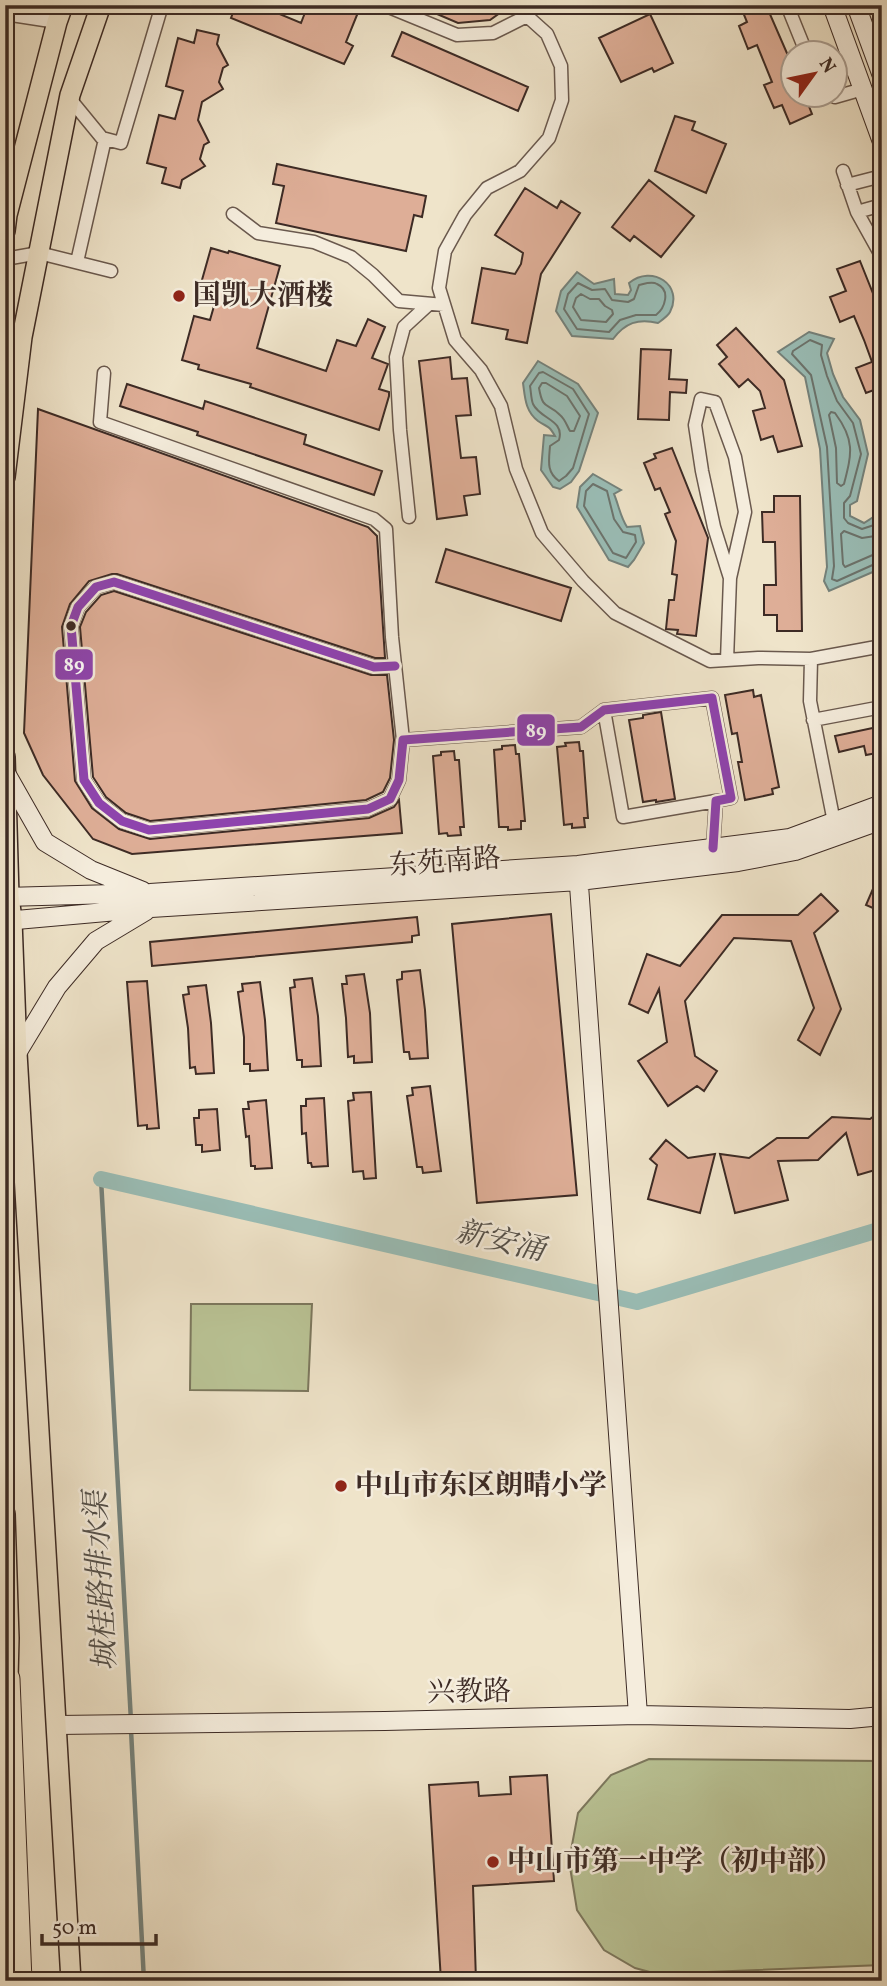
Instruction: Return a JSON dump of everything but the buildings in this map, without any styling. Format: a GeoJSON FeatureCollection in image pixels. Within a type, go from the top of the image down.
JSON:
{"type":"FeatureCollection","features":[{"type":"Feature","properties":{"kind":"highway"},"geometry":{"type":"LineString","coordinates":[[7,1684],[20,1981]]}},
{"type":"Feature","properties":{"kind":"main road"},"geometry":{"type":"LineString","coordinates":[[5,477],[22,337],[69,99],[101,5]]}},
{"type":"Feature","properties":{"kind":"main road"},"geometry":{"type":"LineString","coordinates":[[5,231],[60,13]]}},
{"type":"Feature","properties":{"kind":"main road"},"geometry":{"type":"LineString","coordinates":[[6,766],[7,897],[71,1981]]}},
{"type":"Feature","properties":{"kind":"main road"},"geometry":{"type":"LineString","coordinates":[[5,1514],[7,1684]]}},
{"type":"Feature","properties":{"kind":"street"},"geometry":{"type":"LineString","coordinates":[[69,99],[102,138],[121,144],[162,5]]}},
{"type":"Feature","properties":{"kind":"street"},"geometry":{"type":"LineString","coordinates":[[384,5],[457,35],[493,33],[527,11],[547,34],[561,66],[562,100],[549,138],[520,171],[487,188],[465,215],[445,251],[439,288],[455,340],[481,370],[501,406],[516,470],[542,533],[615,614],[710,661],[811,659],[882,646]]}},
{"type":"Feature","properties":{"kind":"street"},"geometry":{"type":"LineString","coordinates":[[788,5],[801,38]]}},
{"type":"Feature","properties":{"kind":"street"},"geometry":{"type":"LineString","coordinates":[[832,5],[882,142]]}},
{"type":"Feature","properties":{"kind":"street"},"geometry":{"type":"LineString","coordinates":[[856,5],[882,76]]}},
{"type":"Feature","properties":{"kind":"street"},"geometry":{"type":"LineString","coordinates":[[5,13],[60,13]]}},
{"type":"Feature","properties":{"kind":"street"},"geometry":{"type":"LineString","coordinates":[[848,93],[863,89]]}},
{"type":"Feature","properties":{"kind":"street"},"geometry":{"type":"LineString","coordinates":[[77,262],[105,139]]}},
{"type":"Feature","properties":{"kind":"street"},"geometry":{"type":"LineString","coordinates":[[843,171],[857,212],[882,257]]}},
{"type":"Feature","properties":{"kind":"street"},"geometry":{"type":"LineString","coordinates":[[848,185],[882,176]]}},
{"type":"Feature","properties":{"kind":"street"},"geometry":{"type":"LineString","coordinates":[[857,212],[882,205]]}},
{"type":"Feature","properties":{"kind":"street"},"geometry":{"type":"LineString","coordinates":[[233,214],[258,233],[314,242],[351,257],[399,300],[444,305]]}},
{"type":"Feature","properties":{"kind":"street"},"geometry":{"type":"LineString","coordinates":[[5,259],[39,253],[110,271]]}},
{"type":"Feature","properties":{"kind":"street"},"geometry":{"type":"LineString","coordinates":[[409,517],[396,357],[404,327],[429,304]]}},
{"type":"Feature","properties":{"kind":"street"},"geometry":{"type":"LineString","coordinates":[[104,373],[100,422],[374,519],[386,529],[403,740],[399,780],[390,799],[368,809],[149,830],[122,821],[99,803],[84,780],[71,626],[78,607],[96,587],[114,582],[374,667],[395,666]]}},
{"type":"Feature","properties":{"kind":"street"},"geometry":{"type":"LineString","coordinates":[[727,660],[730,578],[745,512],[735,457],[715,402],[701,399],[695,425],[702,471],[714,527],[730,578]]}},
{"type":"Feature","properties":{"kind":"street"},"geometry":{"type":"LineString","coordinates":[[811,659],[810,701],[834,822]]}},
{"type":"Feature","properties":{"kind":"street"},"geometry":{"type":"LineString","coordinates":[[403,740],[581,727],[604,710],[712,698],[731,798],[623,817],[604,710]]}},
{"type":"Feature","properties":{"kind":"street"},"geometry":{"type":"LineString","coordinates":[[813,720],[882,707]]}},
{"type":"Feature","properties":{"kind":"street"},"geometry":{"type":"LineString","coordinates":[[6,766],[45,842],[150,900],[96,941],[57,987],[17,1053]]}},
{"type":"Feature","properties":{"kind":"street"},"geometry":{"type":"LineString","coordinates":[[713,848],[716,801]]}},
{"type":"Feature","properties":{"kind":"street","name":"东苑南路"},"geometry":{"type":"LineString","coordinates":[[579,873],[713,848],[790,838],[882,804]]}},
{"type":"Feature","properties":{"kind":"street","name":"东苑南路"},"geometry":{"type":"LineString","coordinates":[[9,920],[150,900],[738,862],[795,851],[882,820]]}},
{"type":"Feature","properties":{"kind":"street"},"geometry":{"type":"LineString","coordinates":[[579,873],[638,1716]]}},
{"type":"Feature","properties":{"kind":"street","name":"东苑南路"},"geometry":{"type":"LineString","coordinates":[[7,897],[150,900]]}},
{"type":"Feature","properties":{"kind":"street","name":"兴教路"},"geometry":{"type":"LineString","coordinates":[[57,1726],[638,1716],[850,1719],[882,1716]]}},
{"type":"Feature","properties":{"kind":"green space"},"geometry":{"type":"Polygon","coordinates":[[[191,1304],[312,1304],[308,1391],[190,1390],[191,1304]]]}},
{"type":"Feature","properties":{"kind":"green space"},"geometry":{"type":"Polygon","coordinates":[[[649,1759],[882,1761],[882,1965],[657,1974],[635,1968],[604,1950],[577,1910],[569,1861],[578,1813],[611,1775],[649,1759]]]}},
{"type":"Feature","properties":{"kind":"water"},"geometry":{"type":"Polygon","coordinates":[[[577,272],[594,284],[614,279],[615,294],[628,295],[631,290],[629,283],[638,278],[647,276],[663,280],[673,293],[670,312],[658,323],[632,323],[613,339],[572,336],[556,311],[561,291],[577,272]]]}},
{"type":"Feature","properties":{"kind":"water"},"geometry":{"type":"Polygon","coordinates":[[[809,332],[834,339],[827,353],[833,374],[843,397],[860,420],[868,454],[857,501],[850,505],[850,516],[864,523],[875,516],[882,521],[882,568],[829,591],[824,581],[827,567],[820,449],[805,377],[778,352],[809,332]]]}},
{"type":"Feature","properties":{"kind":"water"},"geometry":{"type":"Polygon","coordinates":[[[538,361],[578,384],[598,413],[579,471],[571,482],[560,489],[553,487],[541,470],[544,435],[555,436],[534,417],[525,399],[523,383],[538,361]]]}},
{"type":"Feature","properties":{"kind":"water"},"geometry":{"type":"Polygon","coordinates":[[[593,474],[621,490],[614,494],[627,527],[640,526],[644,543],[628,567],[609,560],[577,507],[580,487],[593,474]]]}},
{"type":"Feature","properties":{"kind":"waterway","name":"城桂路排水渠"},"geometry":{"type":"LineString","coordinates":[[101,1179],[131,1721]]}},
{"type":"Feature","properties":{"kind":"waterway","name":"新安涌"},"geometry":{"type":"LineString","coordinates":[[101,1179],[637,1302],[882,1229]]}},
{"type":"Feature","properties":{"kind":"waterway","name":"城桂路排水渠"},"geometry":{"type":"LineString","coordinates":[[131,1730],[144,1981]]}},
{"type":"Feature","properties":{"kind":"transit line","name":"89"},"geometry":{"type":"LineString","coordinates":[[395,666],[374,667],[114,582],[96,587],[78,607],[71,626],[84,780],[99,803],[122,821],[149,830],[368,809],[390,799],[399,780],[403,740],[581,727],[604,710],[712,698],[731,798],[716,801],[713,848]]}},
{"type":"Feature","properties":{"kind":"place","name":"国凯大酒楼"},"geometry":{"type":"Point","coordinates":[179,296]}},
{"type":"Feature","properties":{"kind":"place","name":"中山市东区朗晴小学"},"geometry":{"type":"Point","coordinates":[341,1486]}},
{"type":"Feature","properties":{"kind":"place","name":"中山市第一中学（初中部）"},"geometry":{"type":"Point","coordinates":[493,1862]}}]}
